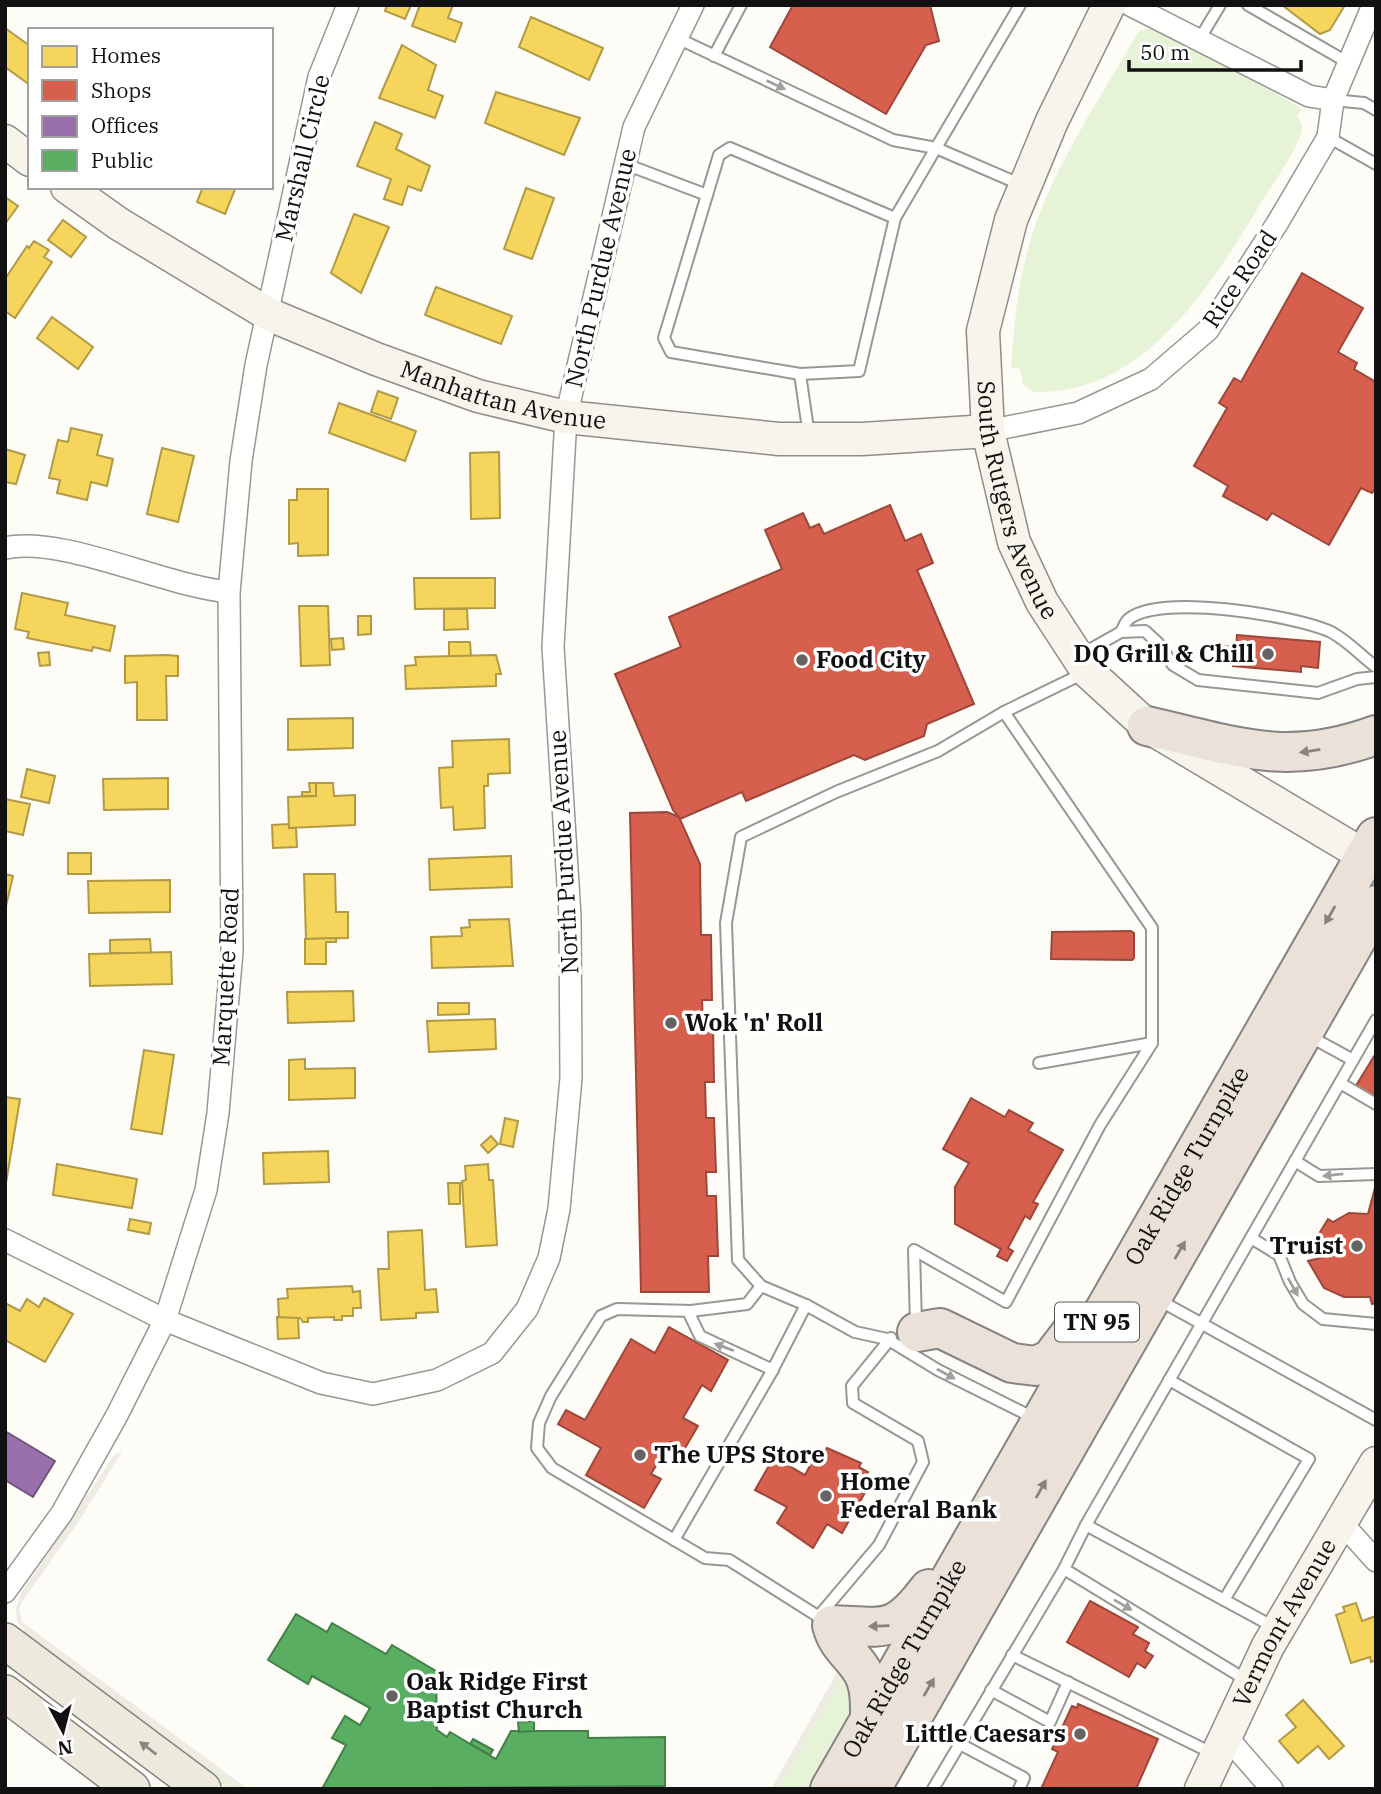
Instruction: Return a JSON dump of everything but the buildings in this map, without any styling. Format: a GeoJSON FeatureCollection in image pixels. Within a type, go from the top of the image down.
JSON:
{"type":"FeatureCollection","features":[{"type":"Feature","properties":{"kind":"highway"},"geometry":{"type":"LineString","coordinates":[[1147,726],[1261,752],[1303,753],[1376,735]]}},
{"type":"Feature","properties":{"kind":"highway","name":"Oak Ridge Turnpike"},"geometry":{"type":"LineString","coordinates":[[831,1789],[965,1553],[1061,1414],[1137,1288],[1287,1024],[1372,852]]}},
{"type":"Feature","properties":{"kind":"highway","name":"Oak Ridge Turnpike"},"geometry":{"type":"LineString","coordinates":[[1137,1288],[1189,1160],[1376,905]]}},
{"type":"Feature","properties":{"kind":"highway"},"geometry":{"type":"LineString","coordinates":[[914,1338],[940,1328],[1012,1363],[1036,1366],[1051,1359],[1066,1342],[1134,1223],[1189,1160]]}},
{"type":"Feature","properties":{"kind":"highway","name":"Oak Ridge Turnpike"},"geometry":{"type":"LineString","coordinates":[[871,1789],[1061,1414]]}},
{"type":"Feature","properties":{"kind":"highway"},"geometry":{"type":"LineString","coordinates":[[825,1621],[884,1627],[897,1624],[909,1616],[937,1580],[965,1553]]}},
{"type":"Feature","properties":{"kind":"highway"},"geometry":{"type":"LineString","coordinates":[[825,1621],[835,1641],[862,1671],[868,1686],[870,1721]]}},
{"type":"Feature","properties":{"kind":"main road"},"geometry":{"type":"LineString","coordinates":[[5,1641],[203,1789]]}},
{"type":"Feature","properties":{"kind":"main road"},"geometry":{"type":"LineString","coordinates":[[5,1693],[132,1789]]}},
{"type":"Feature","properties":{"kind":"street","name":"Marshall Circle"},"geometry":{"type":"LineString","coordinates":[[268,314],[319,78],[348,5]]}},
{"type":"Feature","properties":{"kind":"street","name":"North Purdue Avenue"},"geometry":{"type":"LineString","coordinates":[[5,1240],[164,1320],[321,1383],[373,1394],[437,1380],[492,1353],[527,1309],[549,1258],[559,1209],[571,1078],[570,916],[553,647],[566,417],[634,127],[693,5]]}},
{"type":"Feature","properties":{"kind":"street","name":"South Rutgers Avenue"},"geometry":{"type":"LineString","coordinates":[[1109,5],[1052,121],[1011,220],[983,331],[988,431],[1014,542],[1042,602],[1082,664],[1147,726],[1372,852]]}},
{"type":"Feature","properties":{"kind":"street"},"geometry":{"type":"LineString","coordinates":[[1130,5],[1309,96],[1333,100]]}},
{"type":"Feature","properties":{"kind":"street","name":"Rice Road"},"geometry":{"type":"LineString","coordinates":[[988,431],[1079,413],[1151,379],[1208,330],[1278,222],[1328,137],[1333,100],[1373,5]]}},
{"type":"Feature","properties":{"kind":"street"},"geometry":{"type":"LineString","coordinates":[[5,141],[28,158]]}},
{"type":"Feature","properties":{"kind":"street","name":"Manhattan Avenue"},"geometry":{"type":"LineString","coordinates":[[70,189],[119,224],[268,314],[376,359],[478,396],[566,417],[694,432],[809,439],[988,431]]}},
{"type":"Feature","properties":{"kind":"street","name":"Marquette Road"},"geometry":{"type":"LineString","coordinates":[[5,1592],[62,1513],[116,1417],[164,1320],[205,1190],[218,1113],[232,951],[229,592],[241,461],[268,314]]}},
{"type":"Feature","properties":{"kind":"street"},"geometry":{"type":"LineString","coordinates":[[5,548],[53,548],[151,576],[229,592]]}},
{"type":"Feature","properties":{"kind":"street","name":"Vermont Avenue"},"geometry":{"type":"LineString","coordinates":[[1201,1789],[1250,1682],[1278,1629],[1376,1463]]}},
{"type":"Feature","properties":{"kind":"street"},"geometry":{"type":"LineString","coordinates":[[1340,1521],[1376,1561]]}},
{"type":"Feature","properties":{"kind":"street"},"geometry":{"type":"LineString","coordinates":[[1220,1745],[1272,1789]]}},
{"type":"Feature","properties":{"kind":"lane"},"geometry":{"type":"LineString","coordinates":[[714,56],[741,5]]}},
{"type":"Feature","properties":{"kind":"lane"},"geometry":{"type":"LineString","coordinates":[[895,218],[730,148],[719,155],[664,338],[671,352],[800,374],[859,371],[895,218],[1020,5]]}},
{"type":"Feature","properties":{"kind":"lane"},"geometry":{"type":"LineString","coordinates":[[1199,40],[1220,5]]}},
{"type":"Feature","properties":{"kind":"lane"},"geometry":{"type":"LineString","coordinates":[[1248,5],[1347,62]]}},
{"type":"Feature","properties":{"kind":"lane"},"geometry":{"type":"LineString","coordinates":[[677,38],[893,140],[936,148],[1025,187]]}},
{"type":"Feature","properties":{"kind":"lane"},"geometry":{"type":"LineString","coordinates":[[1333,100],[1364,103],[1376,110]]}},
{"type":"Feature","properties":{"kind":"lane"},"geometry":{"type":"LineString","coordinates":[[1328,137],[1376,164]]}},
{"type":"Feature","properties":{"kind":"lane"},"geometry":{"type":"LineString","coordinates":[[625,164],[707,195]]}},
{"type":"Feature","properties":{"kind":"lane"},"geometry":{"type":"LineString","coordinates":[[800,374],[809,439]]}},
{"type":"Feature","properties":{"kind":"lane"},"geometry":{"type":"LineString","coordinates":[[914,1338],[855,1332],[806,1305],[761,1286],[738,1261],[726,923],[741,836],[836,792],[938,751],[1082,664],[1122,632],[1127,619],[1144,611],[1177,607],[1292,618],[1332,632],[1376,667]]}},
{"type":"Feature","properties":{"kind":"lane"},"geometry":{"type":"LineString","coordinates":[[1122,632],[1145,631],[1158,643],[1173,665],[1198,680],[1318,693],[1357,679],[1376,677]]}},
{"type":"Feature","properties":{"kind":"lane"},"geometry":{"type":"LineString","coordinates":[[1004,712],[1152,928],[1152,1043],[1100,1125],[1006,1301],[914,1250],[914,1338],[938,1370],[1061,1414]]}},
{"type":"Feature","properties":{"kind":"lane"},"geometry":{"type":"LineString","coordinates":[[933,1789],[1065,1570],[1086,1525],[1376,1020]]}},
{"type":"Feature","properties":{"kind":"lane"},"geometry":{"type":"LineString","coordinates":[[1287,1024],[1353,1060]]}},
{"type":"Feature","properties":{"kind":"lane"},"geometry":{"type":"LineString","coordinates":[[1039,1063],[1152,1043]]}},
{"type":"Feature","properties":{"kind":"lane"},"geometry":{"type":"LineString","coordinates":[[1340,1083],[1376,1104]]}},
{"type":"Feature","properties":{"kind":"lane"},"geometry":{"type":"LineString","coordinates":[[1295,1161],[1320,1176],[1376,1174]]}},
{"type":"Feature","properties":{"kind":"lane"},"geometry":{"type":"LineString","coordinates":[[1251,1238],[1279,1255],[1303,1304],[1323,1319],[1376,1324]]}},
{"type":"Feature","properties":{"kind":"lane"},"geometry":{"type":"LineString","coordinates":[[761,1286],[747,1304],[688,1311],[617,1309],[601,1316],[551,1396],[539,1423],[537,1448],[552,1468],[705,1558],[729,1560],[825,1621],[879,1545],[923,1462],[918,1441],[853,1403],[852,1386],[914,1338]]}},
{"type":"Feature","properties":{"kind":"lane"},"geometry":{"type":"LineString","coordinates":[[1137,1288],[1376,1420]]}},
{"type":"Feature","properties":{"kind":"lane"},"geometry":{"type":"LineString","coordinates":[[674,1540],[773,1370],[806,1305]]}},
{"type":"Feature","properties":{"kind":"lane"},"geometry":{"type":"LineString","coordinates":[[688,1311],[700,1336],[773,1370]]}},
{"type":"Feature","properties":{"kind":"lane"},"geometry":{"type":"LineString","coordinates":[[973,1358],[1007,1374]]}},
{"type":"Feature","properties":{"kind":"lane"},"geometry":{"type":"LineString","coordinates":[[1169,1380],[1309,1459],[1224,1600]]}},
{"type":"Feature","properties":{"kind":"lane"},"geometry":{"type":"LineString","coordinates":[[1086,1525],[1278,1629]]}},
{"type":"Feature","properties":{"kind":"lane"},"geometry":{"type":"LineString","coordinates":[[1065,1570],[1250,1682]]}},
{"type":"Feature","properties":{"kind":"lane"},"geometry":{"type":"LineString","coordinates":[[1012,1655],[1068,1682],[1220,1745]]}},
{"type":"Feature","properties":{"kind":"lane"},"geometry":{"type":"LineString","coordinates":[[991,1690],[1050,1721],[1068,1682]]}},
{"type":"Feature","properties":{"kind":"lane"},"geometry":{"type":"LineString","coordinates":[[960,1744],[1024,1778],[1019,1789]]}},
{"type":"Feature","properties":{"kind":"green space"},"geometry":{"type":"Polygon","coordinates":[[[1153,28],[1214,58],[1299,107],[1302,110],[1297,116],[1302,124],[1302,132],[1287,163],[1216,274],[1167,333],[1138,357],[1107,376],[1072,388],[1034,392],[1023,385],[1020,369],[1011,368],[1017,301],[1032,235],[1053,183],[1094,107],[1137,34],[1141,30],[1153,28]]]}},
{"type":"Feature","properties":{"kind":"green space"},"geometry":{"type":"Polygon","coordinates":[[[24,1631],[238,1789],[228,1789],[30,1642],[24,1631]]]}},
{"type":"Feature","properties":{"kind":"green space"},"geometry":{"type":"Polygon","coordinates":[[[848,1667],[859,1700],[817,1789],[778,1789],[848,1667]]]}},
{"type":"Feature","properties":{"kind":"shaded area"},"geometry":{"type":"Polygon","coordinates":[[[122,1452],[77,1524],[22,1602],[19,1608],[22,1622],[248,1789],[238,1789],[225,1780],[26,1633],[17,1621],[16,1607],[22,1592],[115,1454],[122,1452]]]}},
{"type":"Feature","properties":{"kind":"shaded area"},"geometry":{"type":"Polygon","coordinates":[[[848,1667],[778,1789],[771,1789],[839,1669],[848,1667]]]}},
{"type":"Feature","properties":{"kind":"place","name":"DQ Grill & Chill"},"geometry":{"type":"Point","coordinates":[1268,654]}},
{"type":"Feature","properties":{"kind":"place","name":"Food City"},"geometry":{"type":"Point","coordinates":[802,660]}},
{"type":"Feature","properties":{"kind":"place","name":"Wok 'n' Roll"},"geometry":{"type":"Point","coordinates":[671,1023]}},
{"type":"Feature","properties":{"kind":"place","name":"Truist"},"geometry":{"type":"Point","coordinates":[1357,1246]}},
{"type":"Feature","properties":{"kind":"place","name":"The UPS Store"},"geometry":{"type":"Point","coordinates":[640,1455]}},
{"type":"Feature","properties":{"kind":"place","name":"Home Federal Bank"},"geometry":{"type":"Point","coordinates":[826,1496]}},
{"type":"Feature","properties":{"kind":"place","name":"Oak Ridge First Baptist Church"},"geometry":{"type":"Point","coordinates":[392,1696]}},
{"type":"Feature","properties":{"kind":"place","name":"Little Caesars"},"geometry":{"type":"Point","coordinates":[1080,1734]}}]}
